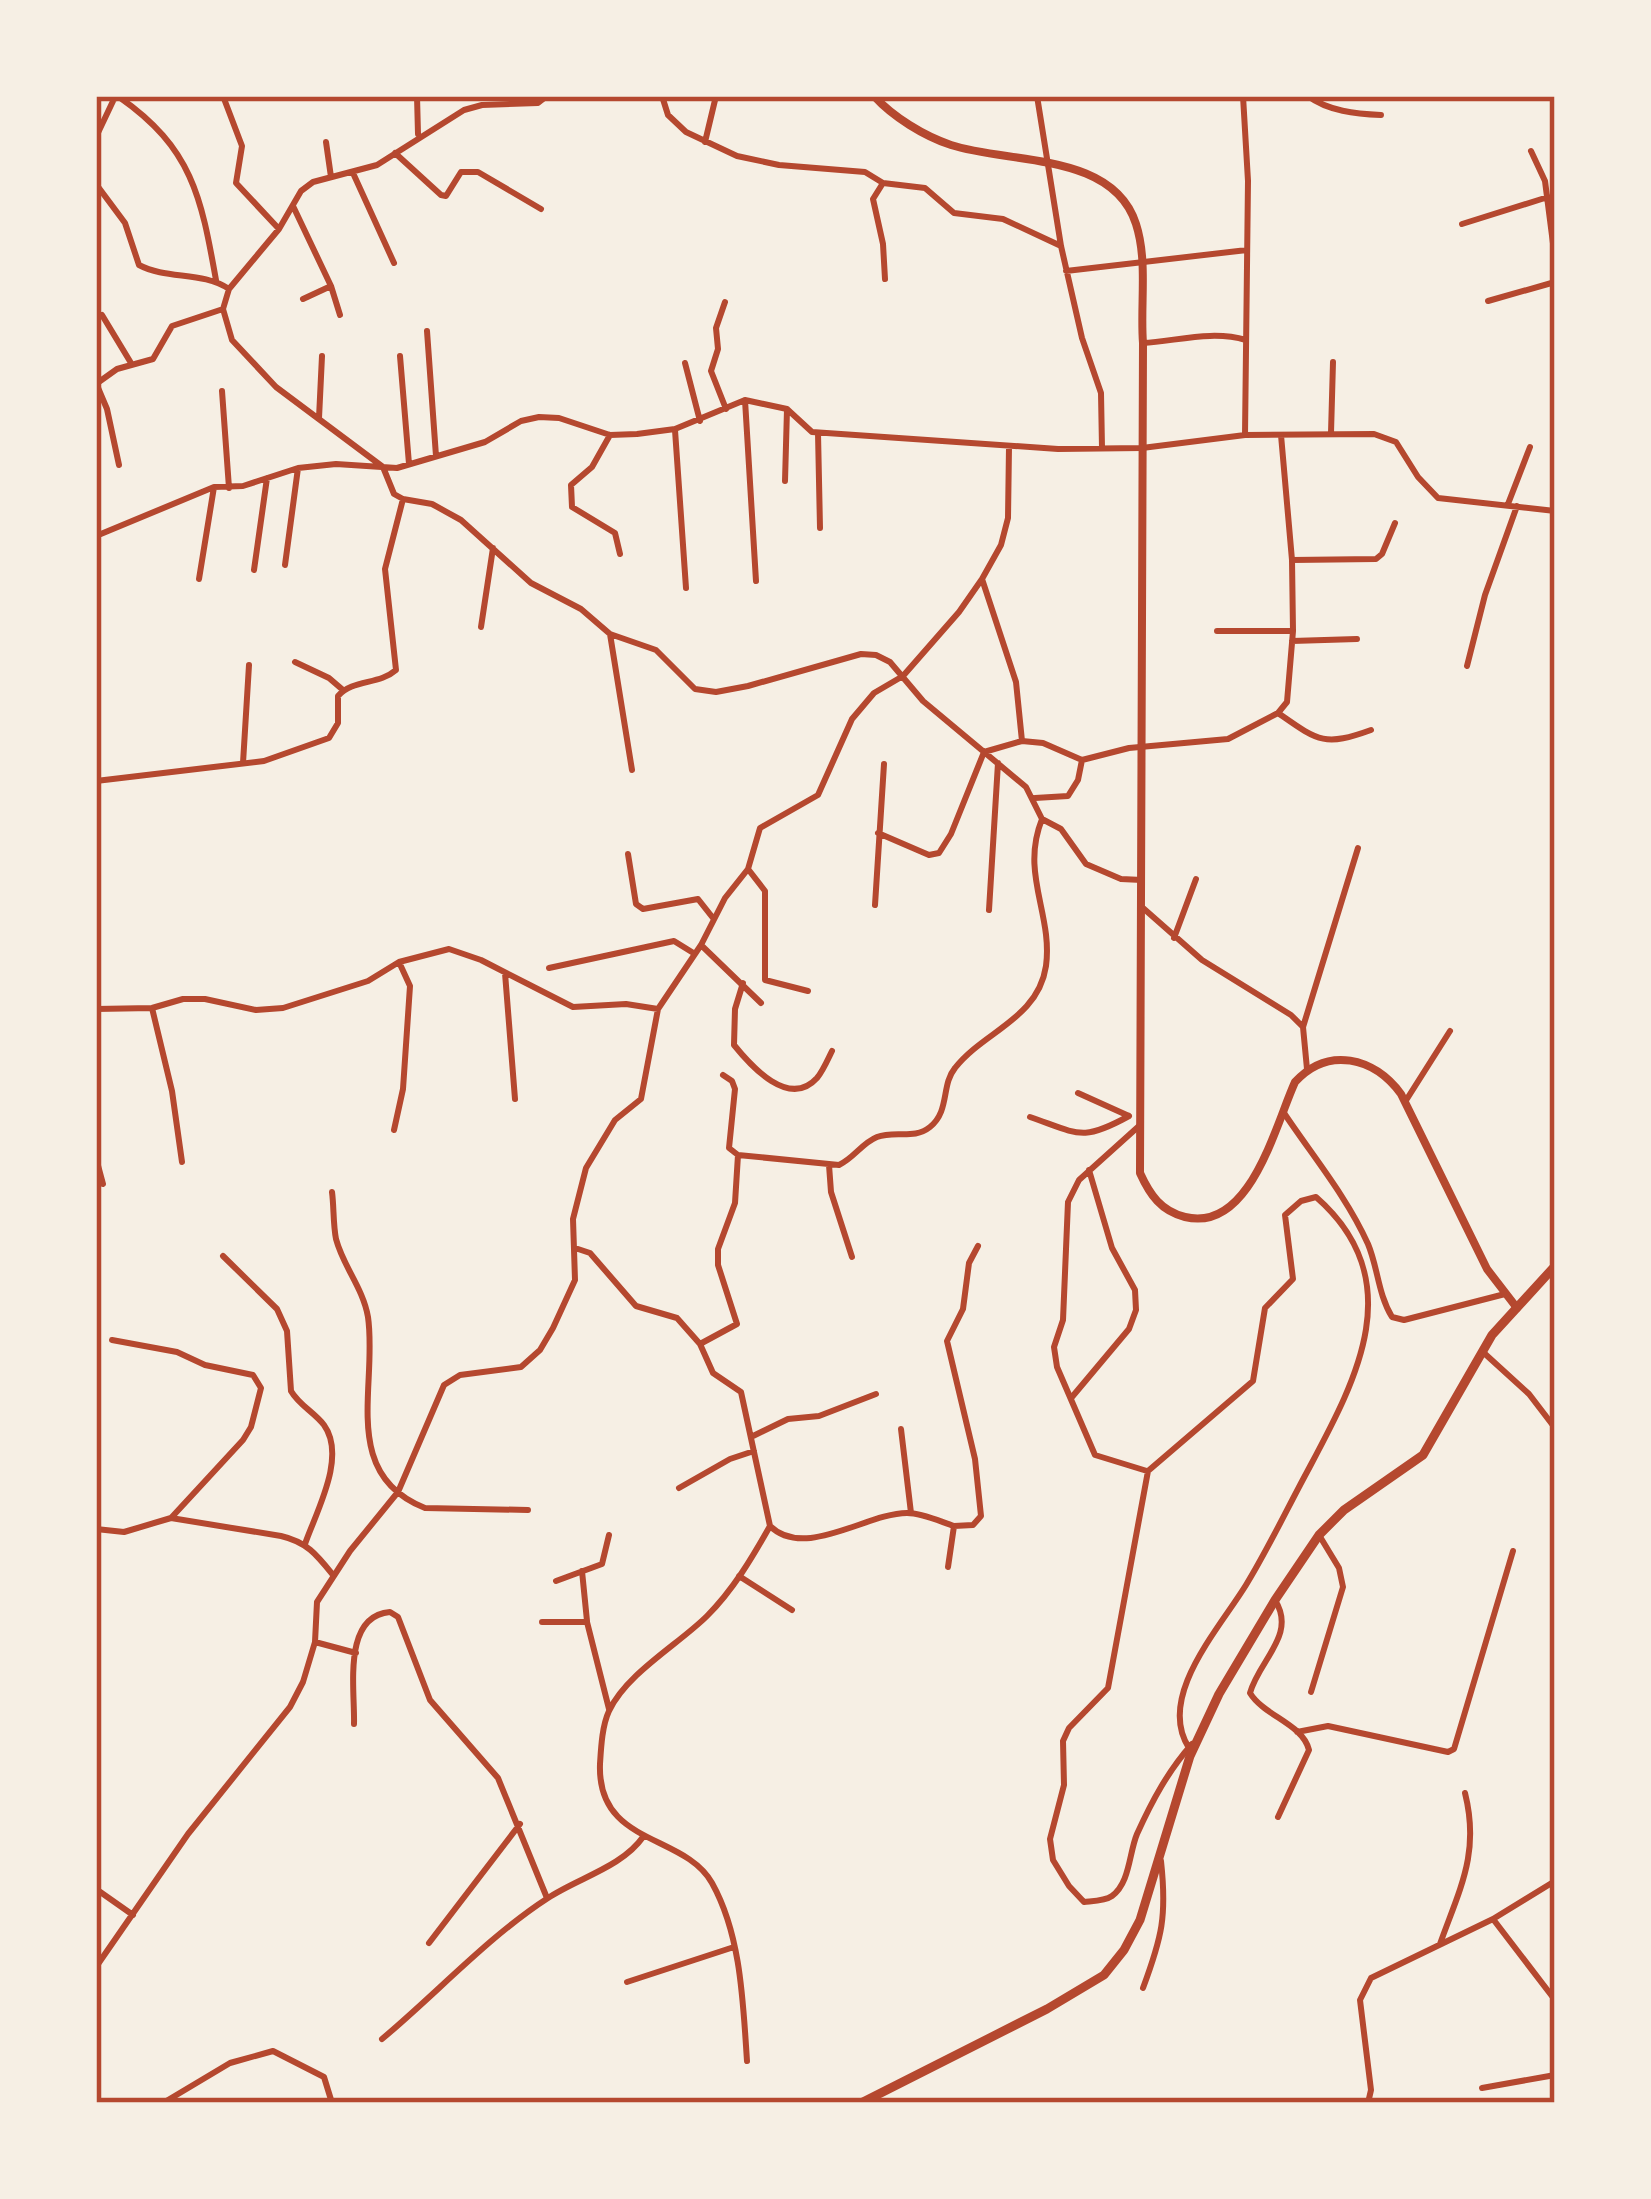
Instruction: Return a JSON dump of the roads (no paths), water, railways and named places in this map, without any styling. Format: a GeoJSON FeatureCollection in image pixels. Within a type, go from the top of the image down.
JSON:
{"type":"FeatureCollection","features":[{"type":"Feature","properties":{"kind":"main road"},"geometry":{"type":"LineString","coordinates":[[874,96],[915,127],[950,144],[1096,178],[1120,194],[1136,220],[1143,343],[1144,748],[1136,1121],[1140,1173],[1149,1194],[1169,1212],[1192,1219],[1215,1216],[1238,1203],[1252,1183],[1295,1082],[1307,1069],[1333,1059],[1354,1059],[1384,1074],[1405,1102],[1477,1250],[1517,1308]]}},
{"type":"Feature","properties":{"kind":"main road"},"geometry":{"type":"LineString","coordinates":[[861,2103],[1104,1975],[1132,1936],[1202,1731],[1275,1600],[1319,1535],[1345,1510],[1423,1454],[1482,1351],[1555,1265]]}},
{"type":"Feature","properties":{"kind":"street"},"geometry":{"type":"LineString","coordinates":[[224,96],[242,146],[236,182],[279,229]]}},
{"type":"Feature","properties":{"kind":"street"},"geometry":{"type":"LineString","coordinates":[[417,96],[418,136]]}},
{"type":"Feature","properties":{"kind":"street"},"geometry":{"type":"LineString","coordinates":[[547,96],[538,103],[492,100],[464,110],[377,165],[301,191],[279,229],[229,289],[223,309],[232,340],[276,387],[383,467],[394,494],[432,504],[461,520],[531,583],[580,609],[610,634],[656,650],[695,689],[716,692],[748,686],[861,654],[876,655],[890,662],[923,701],[1035,798],[1042,819],[1033,860],[1047,962],[1041,986],[1008,1025],[955,1067],[944,1104],[928,1129],[911,1136],[876,1138],[847,1162],[829,1165],[738,1155],[729,1148],[735,1089],[722,1075]]}},
{"type":"Feature","properties":{"kind":"street"},"geometry":{"type":"LineString","coordinates":[[662,96],[674,122],[737,156],[779,165],[865,172],[883,183],[925,188],[954,213],[1003,219],[1061,246]]}},
{"type":"Feature","properties":{"kind":"street"},"geometry":{"type":"LineString","coordinates":[[705,142],[716,96]]}},
{"type":"Feature","properties":{"kind":"street"},"geometry":{"type":"LineString","coordinates":[[1036,96],[1066,271],[1101,393],[1102,448]]}},
{"type":"Feature","properties":{"kind":"street"},"geometry":{"type":"LineString","coordinates":[[1244,96],[1245,435]]}},
{"type":"Feature","properties":{"kind":"street"},"geometry":{"type":"LineString","coordinates":[[1308,96],[1318,104],[1355,114],[1381,115]]}},
{"type":"Feature","properties":{"kind":"street"},"geometry":{"type":"LineString","coordinates":[[96,137],[117,97],[145,115],[183,157],[206,222],[216,280]]}},
{"type":"Feature","properties":{"kind":"street"},"geometry":{"type":"LineString","coordinates":[[326,142],[331,177]]}},
{"type":"Feature","properties":{"kind":"street"},"geometry":{"type":"LineString","coordinates":[[1531,151],[1548,197],[1555,259]]}},
{"type":"Feature","properties":{"kind":"street"},"geometry":{"type":"LineString","coordinates":[[395,153],[441,195],[446,196],[461,172],[478,172],[542,209]]}},
{"type":"Feature","properties":{"kind":"street"},"geometry":{"type":"LineString","coordinates":[[352,172],[394,263]]}},
{"type":"Feature","properties":{"kind":"street"},"geometry":{"type":"LineString","coordinates":[[883,183],[873,199],[883,244],[884,279]]}},
{"type":"Feature","properties":{"kind":"street"},"geometry":{"type":"LineString","coordinates":[[96,184],[125,223],[139,265],[153,273],[216,280],[229,289]]}},
{"type":"Feature","properties":{"kind":"street"},"geometry":{"type":"LineString","coordinates":[[1462,224],[1548,197]]}},
{"type":"Feature","properties":{"kind":"street"},"geometry":{"type":"LineString","coordinates":[[293,206],[340,315]]}},
{"type":"Feature","properties":{"kind":"street"},"geometry":{"type":"LineString","coordinates":[[1066,271],[1247,250]]}},
{"type":"Feature","properties":{"kind":"street"},"geometry":{"type":"LineString","coordinates":[[1488,301],[1555,281]]}},
{"type":"Feature","properties":{"kind":"street"},"geometry":{"type":"LineString","coordinates":[[303,299],[331,286]]}},
{"type":"Feature","properties":{"kind":"street"},"geometry":{"type":"LineString","coordinates":[[725,302],[716,328],[718,353],[711,371],[726,409]]}},
{"type":"Feature","properties":{"kind":"street"},"geometry":{"type":"LineString","coordinates":[[119,465],[96,384],[131,363],[153,359],[172,326],[223,309]]}},
{"type":"Feature","properties":{"kind":"street"},"geometry":{"type":"LineString","coordinates":[[102,315],[131,363]]}},
{"type":"Feature","properties":{"kind":"street"},"geometry":{"type":"LineString","coordinates":[[428,332],[436,456]]}},
{"type":"Feature","properties":{"kind":"street"},"geometry":{"type":"LineString","coordinates":[[1143,343],[1186,337],[1246,340]]}},
{"type":"Feature","properties":{"kind":"street"},"geometry":{"type":"LineString","coordinates":[[319,418],[322,356]]}},
{"type":"Feature","properties":{"kind":"street"},"geometry":{"type":"LineString","coordinates":[[400,356],[409,464]]}},
{"type":"Feature","properties":{"kind":"street"},"geometry":{"type":"LineString","coordinates":[[1331,433],[1333,362]]}},
{"type":"Feature","properties":{"kind":"street"},"geometry":{"type":"LineString","coordinates":[[685,363],[700,421]]}},
{"type":"Feature","properties":{"kind":"street"},"geometry":{"type":"LineString","coordinates":[[222,391],[229,488]]}},
{"type":"Feature","properties":{"kind":"street"},"geometry":{"type":"LineString","coordinates":[[745,400],[756,581]]}},
{"type":"Feature","properties":{"kind":"street"},"geometry":{"type":"LineString","coordinates":[[98,537],[214,487],[229,488],[298,468],[409,464],[485,442],[538,417],[559,418],[610,435],[675,429],[745,400],[787,409],[818,434],[1009,447],[1142,448],[1245,435],[1387,436],[1438,498],[1555,511]]}},
{"type":"Feature","properties":{"kind":"street"},"geometry":{"type":"LineString","coordinates":[[785,482],[787,409]]}},
{"type":"Feature","properties":{"kind":"street"},"geometry":{"type":"LineString","coordinates":[[675,429],[686,587]]}},
{"type":"Feature","properties":{"kind":"street"},"geometry":{"type":"LineString","coordinates":[[818,434],[820,528]]}},
{"type":"Feature","properties":{"kind":"street"},"geometry":{"type":"LineString","coordinates":[[610,435],[592,467],[571,485],[572,507],[616,533],[620,554]]}},
{"type":"Feature","properties":{"kind":"street"},"geometry":{"type":"LineString","coordinates":[[984,752],[1022,741],[1043,743],[1082,760],[1115,750],[1228,739],[1278,713],[1287,702],[1293,631],[1281,435]]}},
{"type":"Feature","properties":{"kind":"street"},"geometry":{"type":"LineString","coordinates":[[96,1967],[188,1834],[290,1707],[315,1642],[317,1602],[398,1492],[444,1385],[452,1377],[521,1367],[540,1350],[575,1280],[577,1191],[604,1135],[641,1099],[658,1009],[748,869],[760,828],[818,795],[852,719],[874,693],[903,676],[959,613],[982,579],[1001,545],[1008,518],[1009,447]]}},
{"type":"Feature","properties":{"kind":"street"},"geometry":{"type":"LineString","coordinates":[[1467,665],[1530,447]]}},
{"type":"Feature","properties":{"kind":"street"},"geometry":{"type":"LineString","coordinates":[[285,566],[298,468]]}},
{"type":"Feature","properties":{"kind":"street"},"geometry":{"type":"LineString","coordinates":[[254,570],[266,478]]}},
{"type":"Feature","properties":{"kind":"street"},"geometry":{"type":"LineString","coordinates":[[199,579],[214,487]]}},
{"type":"Feature","properties":{"kind":"street"},"geometry":{"type":"LineString","coordinates":[[96,781],[264,761],[329,738],[338,723],[336,704],[343,691],[386,678],[396,670],[385,569],[403,500]]}},
{"type":"Feature","properties":{"kind":"street"},"geometry":{"type":"LineString","coordinates":[[1292,560],[1376,559],[1394,524]]}},
{"type":"Feature","properties":{"kind":"street"},"geometry":{"type":"LineString","coordinates":[[481,627],[493,548]]}},
{"type":"Feature","properties":{"kind":"street"},"geometry":{"type":"LineString","coordinates":[[982,579],[1016,682],[1022,741]]}},
{"type":"Feature","properties":{"kind":"street"},"geometry":{"type":"LineString","coordinates":[[1217,631],[1293,631]]}},
{"type":"Feature","properties":{"kind":"street"},"geometry":{"type":"LineString","coordinates":[[610,634],[632,770]]}},
{"type":"Feature","properties":{"kind":"street"},"geometry":{"type":"LineString","coordinates":[[1292,641],[1357,639]]}},
{"type":"Feature","properties":{"kind":"street"},"geometry":{"type":"LineString","coordinates":[[295,662],[329,678],[343,691]]}},
{"type":"Feature","properties":{"kind":"street"},"geometry":{"type":"LineString","coordinates":[[243,764],[249,665]]}},
{"type":"Feature","properties":{"kind":"street"},"geometry":{"type":"LineString","coordinates":[[1278,713],[1316,740],[1337,742],[1371,730]]}},
{"type":"Feature","properties":{"kind":"street"},"geometry":{"type":"LineString","coordinates":[[878,833],[929,855],[939,853],[984,752]]}},
{"type":"Feature","properties":{"kind":"street"},"geometry":{"type":"LineString","coordinates":[[1035,798],[1068,796],[1082,760]]}},
{"type":"Feature","properties":{"kind":"street"},"geometry":{"type":"LineString","coordinates":[[875,905],[884,764]]}},
{"type":"Feature","properties":{"kind":"street"},"geometry":{"type":"LineString","coordinates":[[988,910],[998,764]]}},
{"type":"Feature","properties":{"kind":"street"},"geometry":{"type":"LineString","coordinates":[[1042,819],[1061,830],[1086,864],[1121,879],[1142,880]]}},
{"type":"Feature","properties":{"kind":"street"},"geometry":{"type":"LineString","coordinates":[[1307,1069],[1303,1027],[1358,848]]}},
{"type":"Feature","properties":{"kind":"street"},"geometry":{"type":"LineString","coordinates":[[628,854],[636,904],[643,909],[698,898],[714,919]]}},
{"type":"Feature","properties":{"kind":"street"},"geometry":{"type":"LineString","coordinates":[[748,869],[765,891],[765,980],[808,992]]}},
{"type":"Feature","properties":{"kind":"street"},"geometry":{"type":"LineString","coordinates":[[1174,938],[1196,879]]}},
{"type":"Feature","properties":{"kind":"street"},"geometry":{"type":"LineString","coordinates":[[1143,908],[1174,938],[1303,1027]]}},
{"type":"Feature","properties":{"kind":"street"},"geometry":{"type":"LineString","coordinates":[[549,968],[674,941],[695,954]]}},
{"type":"Feature","properties":{"kind":"street"},"geometry":{"type":"LineString","coordinates":[[701,945],[761,1003]]}},
{"type":"Feature","properties":{"kind":"street"},"geometry":{"type":"LineString","coordinates":[[96,1009],[152,1008],[183,999],[256,1010],[284,1008],[368,981],[399,962],[449,949],[573,1007],[626,1004],[658,1009]]}},
{"type":"Feature","properties":{"kind":"street"},"geometry":{"type":"LineString","coordinates":[[394,1130],[403,1089],[410,986],[399,962]]}},
{"type":"Feature","properties":{"kind":"street"},"geometry":{"type":"LineString","coordinates":[[505,973],[515,1099]]}},
{"type":"Feature","properties":{"kind":"street"},"geometry":{"type":"LineString","coordinates":[[743,982],[734,1009],[734,1045],[757,1073],[790,1089],[803,1088],[817,1078],[832,1051]]}},
{"type":"Feature","properties":{"kind":"street"},"geometry":{"type":"LineString","coordinates":[[152,1008],[172,1091],[182,1162]]}},
{"type":"Feature","properties":{"kind":"street"},"geometry":{"type":"LineString","coordinates":[[1405,1102],[1450,1031]]}},
{"type":"Feature","properties":{"kind":"street"},"geometry":{"type":"LineString","coordinates":[[1078,1093],[1136,1121]]}},
{"type":"Feature","properties":{"kind":"street"},"geometry":{"type":"LineString","coordinates":[[1282,1110],[1356,1221],[1370,1248],[1383,1303],[1392,1317],[1404,1320],[1505,1294]]}},
{"type":"Feature","properties":{"kind":"street"},"geometry":{"type":"LineString","coordinates":[[1030,1118],[1083,1135],[1136,1121]]}},
{"type":"Feature","properties":{"kind":"street"},"geometry":{"type":"LineString","coordinates":[[1136,1121],[1089,1170],[1068,1202],[1063,1320],[1054,1348],[1057,1367],[1095,1455],[1148,1471]]}},
{"type":"Feature","properties":{"kind":"street"},"geometry":{"type":"LineString","coordinates":[[700,1344],[737,1324],[718,1264],[718,1249],[735,1203],[738,1155]]}},
{"type":"Feature","properties":{"kind":"street"},"geometry":{"type":"LineString","coordinates":[[96,1157],[103,1184]]}},
{"type":"Feature","properties":{"kind":"street"},"geometry":{"type":"LineString","coordinates":[[829,1165],[831,1192],[852,1257]]}},
{"type":"Feature","properties":{"kind":"street"},"geometry":{"type":"LineString","coordinates":[[1072,1397],[1129,1329],[1136,1310],[1135,1290],[1112,1248],[1089,1170]]}},
{"type":"Feature","properties":{"kind":"street"},"geometry":{"type":"LineString","coordinates":[[332,1192],[336,1239],[363,1295],[369,1321],[368,1443],[381,1474],[398,1492],[425,1508],[528,1510]]}},
{"type":"Feature","properties":{"kind":"street"},"geometry":{"type":"LineString","coordinates":[[1189,1748],[1179,1732],[1178,1717],[1194,1662],[1248,1581],[1353,1387],[1369,1330],[1366,1280],[1348,1235],[1316,1197],[1301,1201],[1285,1215],[1293,1279],[1265,1308],[1253,1381],[1148,1471],[1108,1688],[1069,1728],[1063,1741],[1064,1785],[1050,1839],[1054,1860],[1084,1902],[1109,1898],[1123,1885],[1145,1818],[1176,1760],[1189,1748],[1202,1731]]}},
{"type":"Feature","properties":{"kind":"street"},"geometry":{"type":"LineString","coordinates":[[770,1526],[791,1538],[813,1537],[911,1513],[953,1526],[973,1526],[981,1516],[975,1459],[946,1342],[963,1309],[969,1264],[978,1246]]}},
{"type":"Feature","properties":{"kind":"street"},"geometry":{"type":"LineString","coordinates":[[574,1248],[590,1252],[636,1306],[677,1318],[700,1344],[713,1373],[741,1392],[770,1526],[740,1576],[705,1618],[663,1652],[609,1710]]}},
{"type":"Feature","properties":{"kind":"street"},"geometry":{"type":"LineString","coordinates":[[223,1256],[277,1309],[287,1331],[291,1391],[323,1424],[332,1441],[333,1460],[305,1544]]}},
{"type":"Feature","properties":{"kind":"street"},"geometry":{"type":"LineString","coordinates":[[112,1340],[177,1352],[205,1365],[254,1375],[259,1381],[251,1427],[243,1440],[171,1518]]}},
{"type":"Feature","properties":{"kind":"street"},"geometry":{"type":"LineString","coordinates":[[1482,1351],[1529,1394],[1555,1429]]}},
{"type":"Feature","properties":{"kind":"street"},"geometry":{"type":"LineString","coordinates":[[751,1437],[788,1419],[818,1416],[876,1394]]}},
{"type":"Feature","properties":{"kind":"street"},"geometry":{"type":"LineString","coordinates":[[902,1429],[911,1513]]}},
{"type":"Feature","properties":{"kind":"street"},"geometry":{"type":"LineString","coordinates":[[679,1488],[754,1451]]}},
{"type":"Feature","properties":{"kind":"street"},"geometry":{"type":"LineString","coordinates":[[96,1529],[124,1532],[171,1518],[281,1536],[305,1544],[333,1575]]}},
{"type":"Feature","properties":{"kind":"street"},"geometry":{"type":"LineString","coordinates":[[948,1567],[953,1526]]}},
{"type":"Feature","properties":{"kind":"street"},"geometry":{"type":"LineString","coordinates":[[556,1581],[604,1562],[610,1535]]}},
{"type":"Feature","properties":{"kind":"street"},"geometry":{"type":"LineString","coordinates":[[1311,1692],[1342,1587],[1339,1568],[1319,1535]]}},
{"type":"Feature","properties":{"kind":"street"},"geometry":{"type":"LineString","coordinates":[[1297,1732],[1328,1726],[1448,1752],[1454,1749],[1513,1551]]}},
{"type":"Feature","properties":{"kind":"street"},"geometry":{"type":"LineString","coordinates":[[582,1570],[587,1622],[609,1710],[600,1762],[605,1799],[618,1818],[709,1877],[734,1947],[747,2061]]}},
{"type":"Feature","properties":{"kind":"street"},"geometry":{"type":"LineString","coordinates":[[740,1576],[792,1610]]}},
{"type":"Feature","properties":{"kind":"street"},"geometry":{"type":"LineString","coordinates":[[1275,1600],[1283,1613],[1281,1635],[1250,1693],[1305,1737],[1309,1750],[1278,1817]]}},
{"type":"Feature","properties":{"kind":"street"},"geometry":{"type":"LineString","coordinates":[[354,1724],[361,1628],[373,1615],[390,1612],[398,1617],[430,1700],[499,1778],[548,1898]]}},
{"type":"Feature","properties":{"kind":"street"},"geometry":{"type":"LineString","coordinates":[[542,1622],[587,1622]]}},
{"type":"Feature","properties":{"kind":"street"},"geometry":{"type":"LineString","coordinates":[[315,1642],[356,1653]]}},
{"type":"Feature","properties":{"kind":"street"},"geometry":{"type":"LineString","coordinates":[[1440,1944],[1467,1868],[1473,1827],[1465,1793]]}},
{"type":"Feature","properties":{"kind":"street"},"geometry":{"type":"LineString","coordinates":[[429,1943],[520,1824]]}},
{"type":"Feature","properties":{"kind":"street"},"geometry":{"type":"LineString","coordinates":[[382,2039],[548,1898],[632,1851],[644,1836]]}},
{"type":"Feature","properties":{"kind":"street"},"geometry":{"type":"LineString","coordinates":[[1142,1988],[1166,1910],[1160,1852]]}},
{"type":"Feature","properties":{"kind":"street"},"geometry":{"type":"LineString","coordinates":[[1368,2103],[1371,2090],[1360,2000],[1371,1978],[1492,1919],[1555,1881]]}},
{"type":"Feature","properties":{"kind":"street"},"geometry":{"type":"LineString","coordinates":[[96,1889],[133,1915]]}},
{"type":"Feature","properties":{"kind":"street"},"geometry":{"type":"LineString","coordinates":[[1492,1919],[1555,2000]]}},
{"type":"Feature","properties":{"kind":"street"},"geometry":{"type":"LineString","coordinates":[[627,1982],[734,1947]]}},
{"type":"Feature","properties":{"kind":"street"},"geometry":{"type":"LineString","coordinates":[[163,2103],[230,2063],[273,2050],[324,2077],[332,2103]]}},
{"type":"Feature","properties":{"kind":"street"},"geometry":{"type":"LineString","coordinates":[[1482,2088],[1555,2075]]}}]}
